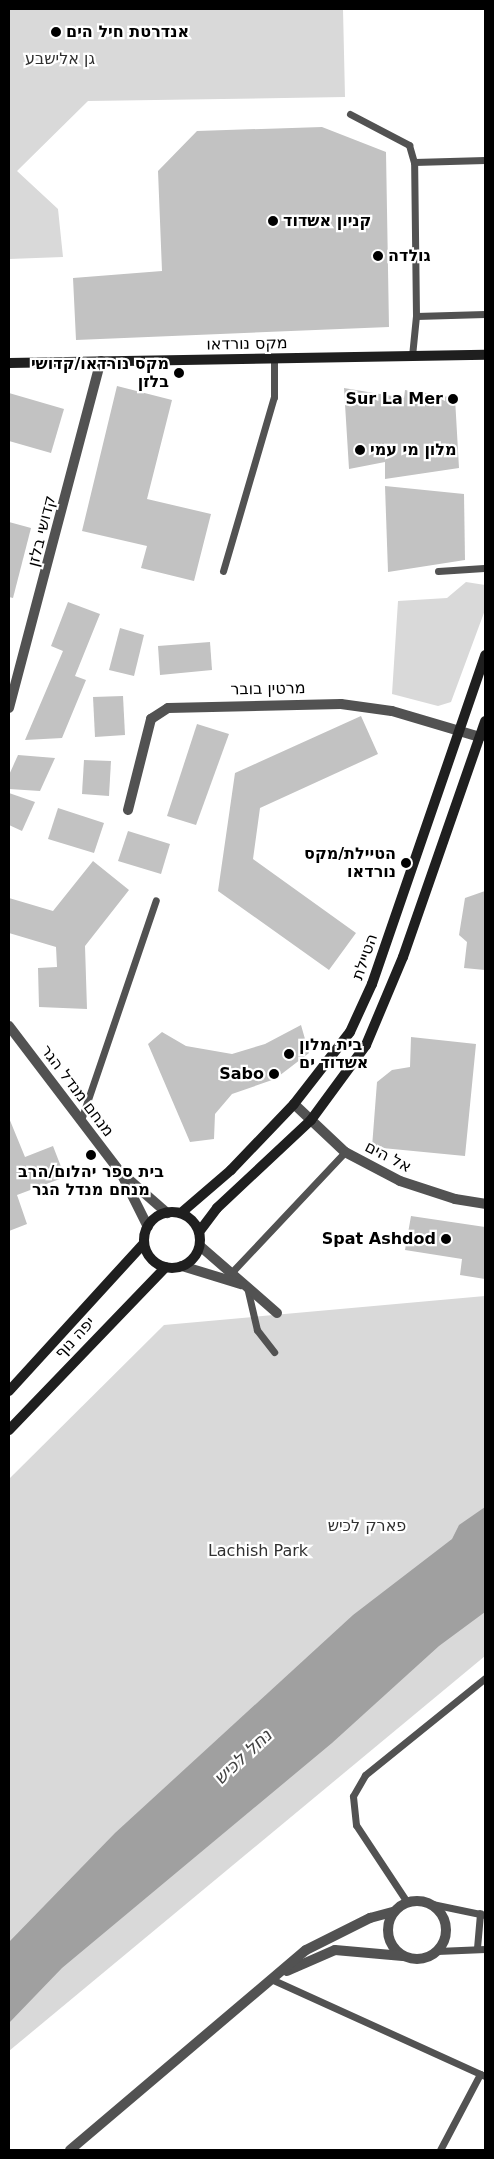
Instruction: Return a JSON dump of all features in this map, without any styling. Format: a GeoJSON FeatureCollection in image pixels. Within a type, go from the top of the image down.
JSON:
{"type":"FeatureCollection","features":[{"type":"Feature","properties":{"kind":"main road","name":"מקס נורדאו"},"geometry":{"type":"LineString","coordinates":[[9,363],[485,355]]}},
{"type":"Feature","properties":{"kind":"main road","name":"הטיילת"},"geometry":{"type":"LineString","coordinates":[[181,1213],[231,1170],[294,1104],[336,1053],[362,1009],[485,655]]}},
{"type":"Feature","properties":{"kind":"main road"},"geometry":{"type":"LineString","coordinates":[[199,1232],[218,1208],[311,1120],[353,1066],[378,1022],[485,721]]}},
{"type":"Feature","properties":{"kind":"main road"},"geometry":{"type":"LineString","coordinates":[[167,1212],[181,1213],[199,1232],[200,1246],[182,1266],[166,1267],[151,1258],[144,1243],[148,1227],[167,1212]]}},
{"type":"Feature","properties":{"kind":"main road","name":"יפה נוף"},"geometry":{"type":"LineString","coordinates":[[9,1391],[144,1243]]}},
{"type":"Feature","properties":{"kind":"main road","name":"יפה נוף"},"geometry":{"type":"LineString","coordinates":[[9,1430],[166,1267]]}},
{"type":"Feature","properties":{"kind":"street","name":"קדושי בלזן"},"geometry":{"type":"LineString","coordinates":[[9,708],[101,361]]}},
{"type":"Feature","properties":{"kind":"street","name":"מרטין בובר"},"geometry":{"type":"LineString","coordinates":[[128,810],[151,719],[168,708],[341,704],[392,710],[480,737]]}},
{"type":"Feature","properties":{"kind":"street","name":"מנחם מנדל הגר"},"geometry":{"type":"LineString","coordinates":[[9,1026],[121,1173]]}},
{"type":"Feature","properties":{"kind":"street","name":"אל הים"},"geometry":{"type":"LineString","coordinates":[[294,1104],[346,1152],[426,1191],[485,1204]]}},
{"type":"Feature","properties":{"kind":"street"},"geometry":{"type":"LineString","coordinates":[[121,1173],[167,1212]]}},
{"type":"Feature","properties":{"kind":"street"},"geometry":{"type":"LineString","coordinates":[[121,1173],[148,1227]]}},
{"type":"Feature","properties":{"kind":"street"},"geometry":{"type":"LineString","coordinates":[[200,1246],[277,1313]]}},
{"type":"Feature","properties":{"kind":"street"},"geometry":{"type":"LineString","coordinates":[[182,1266],[247,1286]]}},
{"type":"Feature","properties":{"kind":"street"},"geometry":{"type":"LineString","coordinates":[[70,2150],[271,1979],[328,1938],[393,1912],[407,1902],[432,1904],[446,1926],[437,1951],[421,1959],[335,1950],[271,1979]]}},
{"type":"Feature","properties":{"kind":"street"},"geometry":{"type":"LineString","coordinates":[[393,1912],[388,1936],[403,1956]]}},
{"type":"Feature","properties":{"kind":"lane"},"geometry":{"type":"LineString","coordinates":[[350,114],[410,145],[414,162],[416,316],[412,356]]}},
{"type":"Feature","properties":{"kind":"lane"},"geometry":{"type":"LineString","coordinates":[[414,162],[485,160]]}},
{"type":"Feature","properties":{"kind":"lane"},"geometry":{"type":"LineString","coordinates":[[416,316],[485,314]]}},
{"type":"Feature","properties":{"kind":"lane"},"geometry":{"type":"LineString","coordinates":[[223,572],[274,397],[274,358]]}},
{"type":"Feature","properties":{"kind":"lane"},"geometry":{"type":"LineString","coordinates":[[438,571],[484,568]]}},
{"type":"Feature","properties":{"kind":"lane"},"geometry":{"type":"LineString","coordinates":[[81,1120],[156,900]]}},
{"type":"Feature","properties":{"kind":"lane"},"geometry":{"type":"LineString","coordinates":[[231,1273],[346,1152]]}},
{"type":"Feature","properties":{"kind":"lane"},"geometry":{"type":"LineString","coordinates":[[247,1286],[257,1330],[274,1352]]}},
{"type":"Feature","properties":{"kind":"lane"},"geometry":{"type":"LineString","coordinates":[[407,1902],[356,1825],[353,1796],[366,1775],[485,1678]]}},
{"type":"Feature","properties":{"kind":"lane"},"geometry":{"type":"LineString","coordinates":[[432,1904],[483,1914],[477,1948]]}},
{"type":"Feature","properties":{"kind":"lane"},"geometry":{"type":"LineString","coordinates":[[437,1951],[485,1948]]}},
{"type":"Feature","properties":{"kind":"lane"},"geometry":{"type":"LineString","coordinates":[[271,1979],[483,2075],[440,2150]]}},
{"type":"Feature","properties":{"kind":"green space","name":"גן אלישבע"},"geometry":{"type":"Polygon","coordinates":[[[9,9],[343,9],[345,97],[88,101],[17,171],[58,209],[63,257],[9,259],[9,9]]]}},
{"type":"Feature","properties":{"kind":"green space"},"geometry":{"type":"Polygon","coordinates":[[[466,582],[485,585],[485,610],[451,702],[438,706],[392,694],[398,601],[447,598],[466,582]]]}},
{"type":"Feature","properties":{"kind":"green space","name":"Lachish Park"},"geometry":{"type":"Polygon","coordinates":[[[485,1296],[485,1656],[9,2051],[9,1479],[164,1325],[485,1296]]]}},
{"type":"Feature","properties":{"kind":"water","name":"נחל לכיש"},"geometry":{"type":"Polygon","coordinates":[[[485,1507],[485,1612],[439,1646],[332,1743],[62,1968],[9,2023],[9,1942],[115,1833],[353,1615],[452,1539],[459,1525],[485,1507]]]}},
{"type":"Feature","properties":{"kind":"building","name":"קניון אשדוד"},"geometry":{"type":"Polygon","coordinates":[[[322,127],[386,152],[389,327],[76,340],[73,278],[162,271],[158,171],[197,131],[322,127]]]}},
{"type":"Feature","properties":{"kind":"building"},"geometry":{"type":"Polygon","coordinates":[[[117,386],[172,400],[147,499],[211,514],[194,581],[141,568],[147,546],[82,531],[117,386]]]}},
{"type":"Feature","properties":{"kind":"building"},"geometry":{"type":"Polygon","coordinates":[[[344,388],[404,398],[405,390],[455,398],[459,468],[385,479],[385,462],[349,469],[344,388]]]}},
{"type":"Feature","properties":{"kind":"building"},"geometry":{"type":"Polygon","coordinates":[[[9,393],[64,409],[51,453],[9,441],[9,393]]]}},
{"type":"Feature","properties":{"kind":"building"},"geometry":{"type":"Polygon","coordinates":[[[385,486],[464,494],[465,560],[388,572],[385,486]]]}},
{"type":"Feature","properties":{"kind":"building"},"geometry":{"type":"Polygon","coordinates":[[[9,522],[31,528],[13,598],[9,597],[9,522]]]}},
{"type":"Feature","properties":{"kind":"building"},"geometry":{"type":"Polygon","coordinates":[[[68,602],[100,614],[75,676],[86,680],[62,738],[25,740],[63,651],[51,646],[68,602]]]}},
{"type":"Feature","properties":{"kind":"building"},"geometry":{"type":"Polygon","coordinates":[[[120,628],[144,635],[134,676],[109,670],[120,628]]]}},
{"type":"Feature","properties":{"kind":"building"},"geometry":{"type":"Polygon","coordinates":[[[210,642],[212,670],[160,675],[158,646],[210,642]]]}},
{"type":"Feature","properties":{"kind":"building"},"geometry":{"type":"Polygon","coordinates":[[[123,696],[125,735],[95,737],[93,697],[123,696]]]}},
{"type":"Feature","properties":{"kind":"building"},"geometry":{"type":"Polygon","coordinates":[[[361,716],[378,754],[260,808],[253,859],[356,933],[329,970],[218,891],[235,773],[361,716]]]}},
{"type":"Feature","properties":{"kind":"building"},"geometry":{"type":"Polygon","coordinates":[[[197,724],[229,734],[196,825],[167,816],[197,724]]]}},
{"type":"Feature","properties":{"kind":"building"},"geometry":{"type":"Polygon","coordinates":[[[18,755],[55,758],[40,791],[9,789],[9,775],[18,755]]]}},
{"type":"Feature","properties":{"kind":"building"},"geometry":{"type":"Polygon","coordinates":[[[84,760],[111,761],[109,796],[82,794],[84,760]]]}},
{"type":"Feature","properties":{"kind":"building"},"geometry":{"type":"Polygon","coordinates":[[[9,793],[35,802],[22,831],[9,825],[9,793]]]}},
{"type":"Feature","properties":{"kind":"building"},"geometry":{"type":"Polygon","coordinates":[[[58,808],[104,823],[94,853],[48,839],[58,808]]]}},
{"type":"Feature","properties":{"kind":"building"},"geometry":{"type":"Polygon","coordinates":[[[128,831],[170,844],[161,874],[118,861],[128,831]]]}},
{"type":"Feature","properties":{"kind":"building"},"geometry":{"type":"Polygon","coordinates":[[[93,861],[129,890],[85,946],[87,1009],[39,1007],[38,968],[57,967],[56,947],[9,933],[9,898],[53,911],[93,861]]]}},
{"type":"Feature","properties":{"kind":"building"},"geometry":{"type":"Polygon","coordinates":[[[485,891],[485,970],[464,968],[467,942],[459,935],[465,898],[485,891]]]}},
{"type":"Feature","properties":{"kind":"building"},"geometry":{"type":"Polygon","coordinates":[[[301,1025],[309,1053],[275,1079],[232,1094],[215,1114],[214,1139],[190,1142],[148,1044],[162,1032],[186,1046],[232,1054],[265,1044],[301,1025]]]}},
{"type":"Feature","properties":{"kind":"building"},"geometry":{"type":"Polygon","coordinates":[[[411,1037],[476,1044],[465,1156],[372,1147],[377,1082],[392,1070],[410,1067],[411,1037]]]}},
{"type":"Feature","properties":{"kind":"building"},"geometry":{"type":"Polygon","coordinates":[[[9,1118],[25,1157],[53,1146],[65,1177],[17,1195],[27,1224],[9,1231],[9,1118]]]}},
{"type":"Feature","properties":{"kind":"building","name":"Spat Ashdod"},"geometry":{"type":"Polygon","coordinates":[[[411,1216],[485,1227],[485,1279],[460,1275],[462,1259],[405,1250],[411,1216]]]}},
{"type":"Feature","properties":{"kind":"place","name":"אנדרטת חיל הים"},"geometry":{"type":"Point","coordinates":[56,32]}},
{"type":"Feature","properties":{"kind":"place","name":"קניון אשדוד"},"geometry":{"type":"Point","coordinates":[273,221]}},
{"type":"Feature","properties":{"kind":"place","name":"גולדה"},"geometry":{"type":"Point","coordinates":[378,256]}},
{"type":"Feature","properties":{"kind":"place","name":"מקס נורדאו/קדושי בלזן"},"geometry":{"type":"Point","coordinates":[179,373]}},
{"type":"Feature","properties":{"kind":"place","name":"Sur La Mer"},"geometry":{"type":"Point","coordinates":[453,399]}},
{"type":"Feature","properties":{"kind":"place","name":"מלון מי עמי"},"geometry":{"type":"Point","coordinates":[360,450]}},
{"type":"Feature","properties":{"kind":"place","name":"הטיילת/מקס נורדאו"},"geometry":{"type":"Point","coordinates":[406,863]}},
{"type":"Feature","properties":{"kind":"place","name":"בית מלון אשדוד ים"},"geometry":{"type":"Point","coordinates":[289,1054]}},
{"type":"Feature","properties":{"kind":"place","name":"Sabo"},"geometry":{"type":"Point","coordinates":[274,1074]}},
{"type":"Feature","properties":{"kind":"place","name":"בית ספר יהלום/הרב מנחם מנדל הגר"},"geometry":{"type":"Point","coordinates":[91,1155]}},
{"type":"Feature","properties":{"kind":"place","name":"Spat Ashdod"},"geometry":{"type":"Point","coordinates":[446,1239]}},
{"type":"Feature","properties":{"kind":"park label","name":"פארק לכיש"},"geometry":{"type":"Point","coordinates":[367,1526]}}]}
